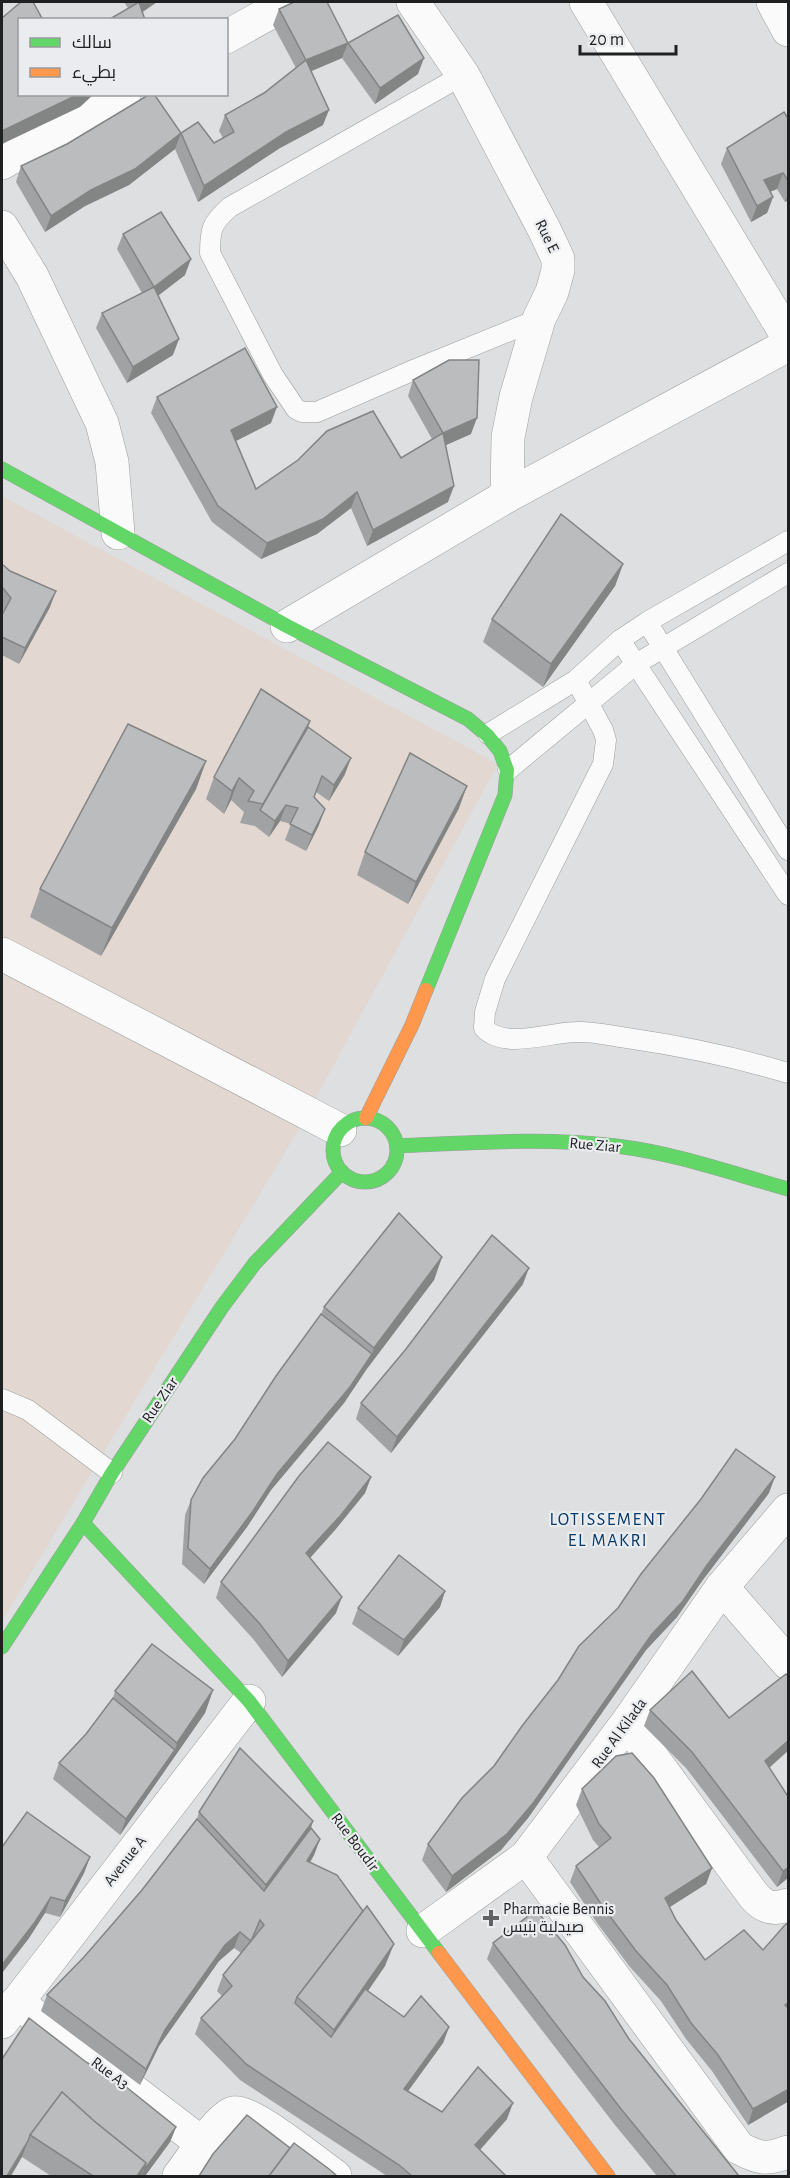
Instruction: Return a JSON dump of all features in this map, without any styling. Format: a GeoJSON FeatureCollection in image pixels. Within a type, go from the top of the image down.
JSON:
{"type":"FeatureCollection","features":[{"type":"Feature","properties":{"kind":"street"},"geometry":{"type":"LineString","coordinates":[[228,36],[288,2]]}},
{"type":"Feature","properties":{"kind":"street","name":"Rue E"},"geometry":{"type":"LineString","coordinates":[[413,2],[463,75],[558,259],[558,270],[552,292],[539,319],[516,397],[510,427],[507,496]]}},
{"type":"Feature","properties":{"kind":"street"},"geometry":{"type":"LineString","coordinates":[[586,2],[789,337]]}},
{"type":"Feature","properties":{"kind":"street"},"geometry":{"type":"LineString","coordinates":[[773,2],[789,30]]}},
{"type":"Feature","properties":{"kind":"street"},"geometry":{"type":"LineString","coordinates":[[2,163],[120,96]]}},
{"type":"Feature","properties":{"kind":"street"},"geometry":{"type":"LineString","coordinates":[[2,227],[32,276],[102,423],[112,462],[118,533]]}},
{"type":"Feature","properties":{"kind":"street"},"geometry":{"type":"LineString","coordinates":[[287,626],[507,496],[789,345]]}},
{"type":"Feature","properties":{"kind":"street"},"geometry":{"type":"LineString","coordinates":[[2,469],[287,626],[468,719],[488,734],[500,749],[506,759],[508,770],[505,795],[494,825],[412,1025],[353,1124],[334,1144],[334,1159],[342,1172],[355,1180],[379,1179],[391,1169],[395,1162],[397,1146],[387,1126],[377,1120],[353,1124],[2,954]]}},
{"type":"Feature","properties":{"kind":"street","name":"Rue Ziar"},"geometry":{"type":"LineString","coordinates":[[397,1146],[509,1140],[616,1146],[653,1153],[789,1190]]}},
{"type":"Feature","properties":{"kind":"street","name":"Rue Ziar"},"geometry":{"type":"LineString","coordinates":[[2,1647],[83,1523],[112,1473],[222,1306],[255,1263],[342,1172]]}},
{"type":"Feature","properties":{"kind":"street","name":"Rue Al Kilada"},"geometry":{"type":"LineString","coordinates":[[423,1931],[526,1857],[627,1724],[722,1587],[789,1510]]}},
{"type":"Feature","properties":{"kind":"street","name":"Rue Boudir"},"geometry":{"type":"LineString","coordinates":[[83,1523],[249,1701],[608,2176]]}},
{"type":"Feature","properties":{"kind":"street"},"geometry":{"type":"LineString","coordinates":[[722,1587],[789,1663]]}},
{"type":"Feature","properties":{"kind":"street","name":"Avenue A"},"geometry":{"type":"LineString","coordinates":[[9,2012],[249,1701]]}},
{"type":"Feature","properties":{"kind":"street"},"geometry":{"type":"LineString","coordinates":[[627,1724],[754,1896],[764,1906],[770,1908],[777,1909],[789,1905]]}},
{"type":"Feature","properties":{"kind":"street"},"geometry":{"type":"LineString","coordinates":[[526,1857],[739,2148],[761,2158],[770,2158],[789,2152]]}},
{"type":"Feature","properties":{"kind":"street","name":"Rue A3"},"geometry":{"type":"LineString","coordinates":[[9,2012],[210,2135]]}},
{"type":"Feature","properties":{"kind":"street"},"geometry":{"type":"LineString","coordinates":[[179,2176],[210,2135],[234,2113],[244,2114],[264,2124],[335,2176]]}},
{"type":"Feature","properties":{"kind":"lane"},"geometry":{"type":"LineString","coordinates":[[463,75],[230,207],[215,220],[210,232],[210,253],[273,375],[296,409],[302,412],[317,412],[539,319]]}},
{"type":"Feature","properties":{"kind":"lane"},"geometry":{"type":"LineString","coordinates":[[488,734],[576,680],[620,640],[646,622],[789,542]]}},
{"type":"Feature","properties":{"kind":"lane"},"geometry":{"type":"LineString","coordinates":[[508,770],[636,664],[789,573]]}},
{"type":"Feature","properties":{"kind":"lane"},"geometry":{"type":"LineString","coordinates":[[646,622],[789,849]]}},
{"type":"Feature","properties":{"kind":"lane"},"geometry":{"type":"LineString","coordinates":[[620,640],[789,895]]}},
{"type":"Feature","properties":{"kind":"lane"},"geometry":{"type":"LineString","coordinates":[[576,680],[603,730],[606,740],[603,764],[495,979],[485,1012],[484,1028],[491,1035],[505,1039],[578,1032],[669,1044],[739,1058],[789,1073]]}},
{"type":"Feature","properties":{"kind":"lane"},"geometry":{"type":"LineString","coordinates":[[674,719],[697,704]]}},
{"type":"Feature","properties":{"kind":"lane"},"geometry":{"type":"LineString","coordinates":[[712,777],[734,762]]}},
{"type":"Feature","properties":{"kind":"lane"},"geometry":{"type":"LineString","coordinates":[[750,834],[771,821]]}},
{"type":"Feature","properties":{"kind":"lane"},"geometry":{"type":"LineString","coordinates":[[2,1399],[28,1410],[112,1473]]}},
{"type":"Feature","properties":{"kind":"shaded area"},"geometry":{"type":"Polygon","coordinates":[[[2,496],[498,764],[296,1134],[2,1621],[2,496]]]}},
{"type":"Feature","properties":{"kind":"building"},"geometry":{"type":"Polygon","coordinates":[[[21,2],[33,2],[42,18],[18,18],[18,96],[75,96],[2,131],[2,18],[21,2]]]}},
{"type":"Feature","properties":{"kind":"building"},"geometry":{"type":"Polygon","coordinates":[[[139,2],[144,18],[111,18],[139,2]]]}},
{"type":"Feature","properties":{"kind":"building"},"geometry":{"type":"Polygon","coordinates":[[[294,2],[327,2],[348,43],[306,60],[279,9],[294,2]]]}},
{"type":"Feature","properties":{"kind":"building"},"geometry":{"type":"Polygon","coordinates":[[[398,15],[424,58],[380,88],[348,43],[398,15]]]}},
{"type":"Feature","properties":{"kind":"building"},"geometry":{"type":"Polygon","coordinates":[[[306,60],[329,110],[286,132],[204,186],[181,133],[198,122],[214,143],[234,132],[225,115],[264,93],[306,60]]]}},
{"type":"Feature","properties":{"kind":"building"},"geometry":{"type":"Polygon","coordinates":[[[147,96],[155,96],[181,133],[135,169],[91,190],[51,216],[21,166],[67,144],[147,96]]]}},
{"type":"Feature","properties":{"kind":"building"},"geometry":{"type":"Polygon","coordinates":[[[784,112],[789,120],[789,182],[783,173],[764,180],[773,197],[757,206],[727,148],[784,112]]]}},
{"type":"Feature","properties":{"kind":"building"},"geometry":{"type":"Polygon","coordinates":[[[161,212],[191,259],[154,287],[123,234],[161,212]]]}},
{"type":"Feature","properties":{"kind":"building"},"geometry":{"type":"Polygon","coordinates":[[[154,287],[179,339],[133,367],[102,313],[154,287]]]}},
{"type":"Feature","properties":{"kind":"building"},"geometry":{"type":"Polygon","coordinates":[[[245,348],[277,407],[231,430],[256,489],[298,460],[327,431],[373,411],[401,458],[443,433],[454,486],[373,530],[357,492],[323,519],[267,543],[218,506],[157,397],[245,348]]]}},
{"type":"Feature","properties":{"kind":"building"},"geometry":{"type":"Polygon","coordinates":[[[449,360],[479,360],[477,418],[443,433],[413,380],[449,360]]]}},
{"type":"Feature","properties":{"kind":"building"},"geometry":{"type":"Polygon","coordinates":[[[561,514],[623,564],[551,664],[492,619],[561,514]]]}},
{"type":"Feature","properties":{"kind":"building"},"geometry":{"type":"Polygon","coordinates":[[[2,564],[10,571],[56,591],[25,648],[2,637],[2,615],[11,598],[2,587],[2,564]]]}},
{"type":"Feature","properties":{"kind":"building"},"geometry":{"type":"Polygon","coordinates":[[[261,689],[310,721],[263,804],[248,801],[254,791],[239,778],[232,791],[214,777],[261,689]]]}},
{"type":"Feature","properties":{"kind":"building"},"geometry":{"type":"Polygon","coordinates":[[[128,724],[206,761],[112,928],[40,889],[128,724]]]}},
{"type":"Feature","properties":{"kind":"building"},"geometry":{"type":"Polygon","coordinates":[[[308,727],[351,758],[334,785],[322,776],[314,797],[325,809],[312,835],[290,824],[298,808],[286,805],[275,821],[260,810],[308,727]]]}},
{"type":"Feature","properties":{"kind":"building"},"geometry":{"type":"Polygon","coordinates":[[[410,753],[467,786],[416,882],[365,852],[410,753]]]}},
{"type":"Feature","properties":{"kind":"building"},"geometry":{"type":"Polygon","coordinates":[[[399,1213],[442,1257],[374,1348],[324,1307],[399,1213]]]}},
{"type":"Feature","properties":{"kind":"building"},"geometry":{"type":"Polygon","coordinates":[[[492,1235],[529,1268],[397,1437],[361,1403],[406,1349],[492,1235]]]}},
{"type":"Feature","properties":{"kind":"building"},"geometry":{"type":"Polygon","coordinates":[[[321,1314],[372,1354],[350,1387],[277,1474],[210,1569],[188,1548],[191,1500],[203,1478],[235,1439],[276,1376],[321,1314]]]}},
{"type":"Feature","properties":{"kind":"building"},"geometry":{"type":"Polygon","coordinates":[[[328,1442],[371,1477],[341,1515],[306,1553],[342,1597],[288,1661],[260,1624],[221,1582],[299,1476],[328,1442]]]}},
{"type":"Feature","properties":{"kind":"building"},"geometry":{"type":"Polygon","coordinates":[[[736,1449],[775,1477],[707,1565],[683,1601],[652,1634],[534,1802],[507,1834],[452,1876],[428,1844],[462,1798],[494,1766],[558,1680],[579,1646],[618,1608],[736,1449]]]}},
{"type":"Feature","properties":{"kind":"building"},"geometry":{"type":"Polygon","coordinates":[[[399,1555],[445,1591],[404,1640],[358,1608],[399,1555]]]}},
{"type":"Feature","properties":{"kind":"building"},"geometry":{"type":"Polygon","coordinates":[[[152,1644],[213,1690],[177,1743],[115,1691],[152,1644]]]}},
{"type":"Feature","properties":{"kind":"building"},"geometry":{"type":"Polygon","coordinates":[[[692,1671],[729,1718],[786,1674],[789,1677],[789,1740],[765,1761],[789,1798],[789,1867],[783,1871],[692,1752],[650,1710],[692,1671]]]}},
{"type":"Feature","properties":{"kind":"building"},"geometry":{"type":"Polygon","coordinates":[[[113,1698],[175,1750],[126,1819],[59,1763],[86,1734],[113,1698]]]}},
{"type":"Feature","properties":{"kind":"building"},"geometry":{"type":"Polygon","coordinates":[[[240,1748],[313,1821],[266,1885],[199,1812],[240,1748]]]}},
{"type":"Feature","properties":{"kind":"building"},"geometry":{"type":"Polygon","coordinates":[[[632,1753],[654,1778],[712,1868],[665,1898],[676,1920],[705,1960],[744,1930],[763,1950],[789,1922],[789,2002],[785,2005],[789,2009],[789,2089],[753,2109],[718,2055],[691,2023],[667,1985],[636,1951],[576,1866],[611,1838],[599,1824],[582,1789],[616,1756],[632,1753]]]}},
{"type":"Feature","properties":{"kind":"building"},"geometry":{"type":"Polygon","coordinates":[[[27,1812],[90,1857],[65,1901],[51,1897],[2,1965],[2,1847],[27,1812]]]}},
{"type":"Feature","properties":{"kind":"building"},"geometry":{"type":"Polygon","coordinates":[[[197,1819],[264,1891],[311,1828],[320,1839],[307,1861],[337,1875],[363,1911],[297,1997],[295,2003],[331,2037],[365,1989],[404,2017],[421,1996],[449,2027],[404,2089],[442,2112],[478,2067],[513,2103],[475,2145],[506,2176],[412,2176],[399,2165],[246,2064],[201,2018],[232,1986],[223,1975],[251,1941],[240,1932],[225,1945],[165,2030],[146,2069],[47,1995],[84,1957],[142,1890],[197,1819]],[[260,1920],[251,1941],[264,1925],[260,1920]]]}},
{"type":"Feature","properties":{"kind":"building"},"geometry":{"type":"Polygon","coordinates":[[[367,1906],[394,1944],[334,2030],[297,1997],[367,1906]]]}},
{"type":"Feature","properties":{"kind":"building"},"geometry":{"type":"Polygon","coordinates":[[[536,1910],[565,1945],[583,1977],[605,2001],[629,2039],[739,2176],[676,2176],[621,2109],[493,1943],[536,1910]]]}},
{"type":"Feature","properties":{"kind":"building"},"geometry":{"type":"Polygon","coordinates":[[[29,2018],[86,2062],[125,2086],[176,2127],[144,2170],[146,2163],[62,2092],[30,2135],[7,2176],[2,2176],[2,2059],[29,2018]]]}},
{"type":"Feature","properties":{"kind":"building"},"geometry":{"type":"Polygon","coordinates":[[[62,2092],[146,2163],[137,2176],[93,2176],[30,2135],[62,2092]]]}},
{"type":"Feature","properties":{"kind":"building"},"geometry":{"type":"Polygon","coordinates":[[[247,2115],[290,2148],[269,2176],[199,2176],[213,2154],[247,2115]]]}},
{"type":"Feature","properties":{"kind":"building"},"geometry":{"type":"Polygon","coordinates":[[[294,2143],[329,2169],[337,2176],[269,2176],[294,2143]]]}},
{"type":"Feature","properties":{"kind":"traffic: fast"},"geometry":{"type":"LineString","coordinates":[[2,469],[287,626],[468,719],[487,735],[500,751],[507,770],[505,795],[426,990]]}},
{"type":"Feature","properties":{"kind":"traffic: fast"},"geometry":{"type":"LineString","coordinates":[[365,1118],[383,1124],[391,1132],[397,1150],[391,1168],[383,1176],[365,1182],[347,1176],[339,1168],[333,1150],[339,1132],[347,1124],[365,1118]]}},
{"type":"Feature","properties":{"kind":"traffic: fast"},"geometry":{"type":"LineString","coordinates":[[397,1146],[534,1141],[589,1143],[638,1149],[681,1158],[788,1189]]}},
{"type":"Feature","properties":{"kind":"traffic: fast"},"geometry":{"type":"LineString","coordinates":[[2,1647],[83,1523],[112,1473],[222,1307],[255,1263],[342,1172]]}},
{"type":"Feature","properties":{"kind":"traffic: fast"},"geometry":{"type":"LineString","coordinates":[[83,1523],[249,1701],[439,1953]]}},
{"type":"Feature","properties":{"kind":"traffic: slow"},"geometry":{"type":"LineString","coordinates":[[366,1118],[412,1025],[426,990]]}},
{"type":"Feature","properties":{"kind":"traffic: slow"},"geometry":{"type":"LineString","coordinates":[[439,1953],[608,2176]]}},
{"type":"Feature","properties":{"kind":"place","name":"Pharmacie Bennis صيدلية بنيس"},"geometry":{"type":"Point","coordinates":[491,1918]}},
{"type":"Feature","properties":{"kind":"district","name":"LOTISSEMENT EL MAKRI"},"geometry":{"type":"Point","coordinates":[608,1530]}}]}
